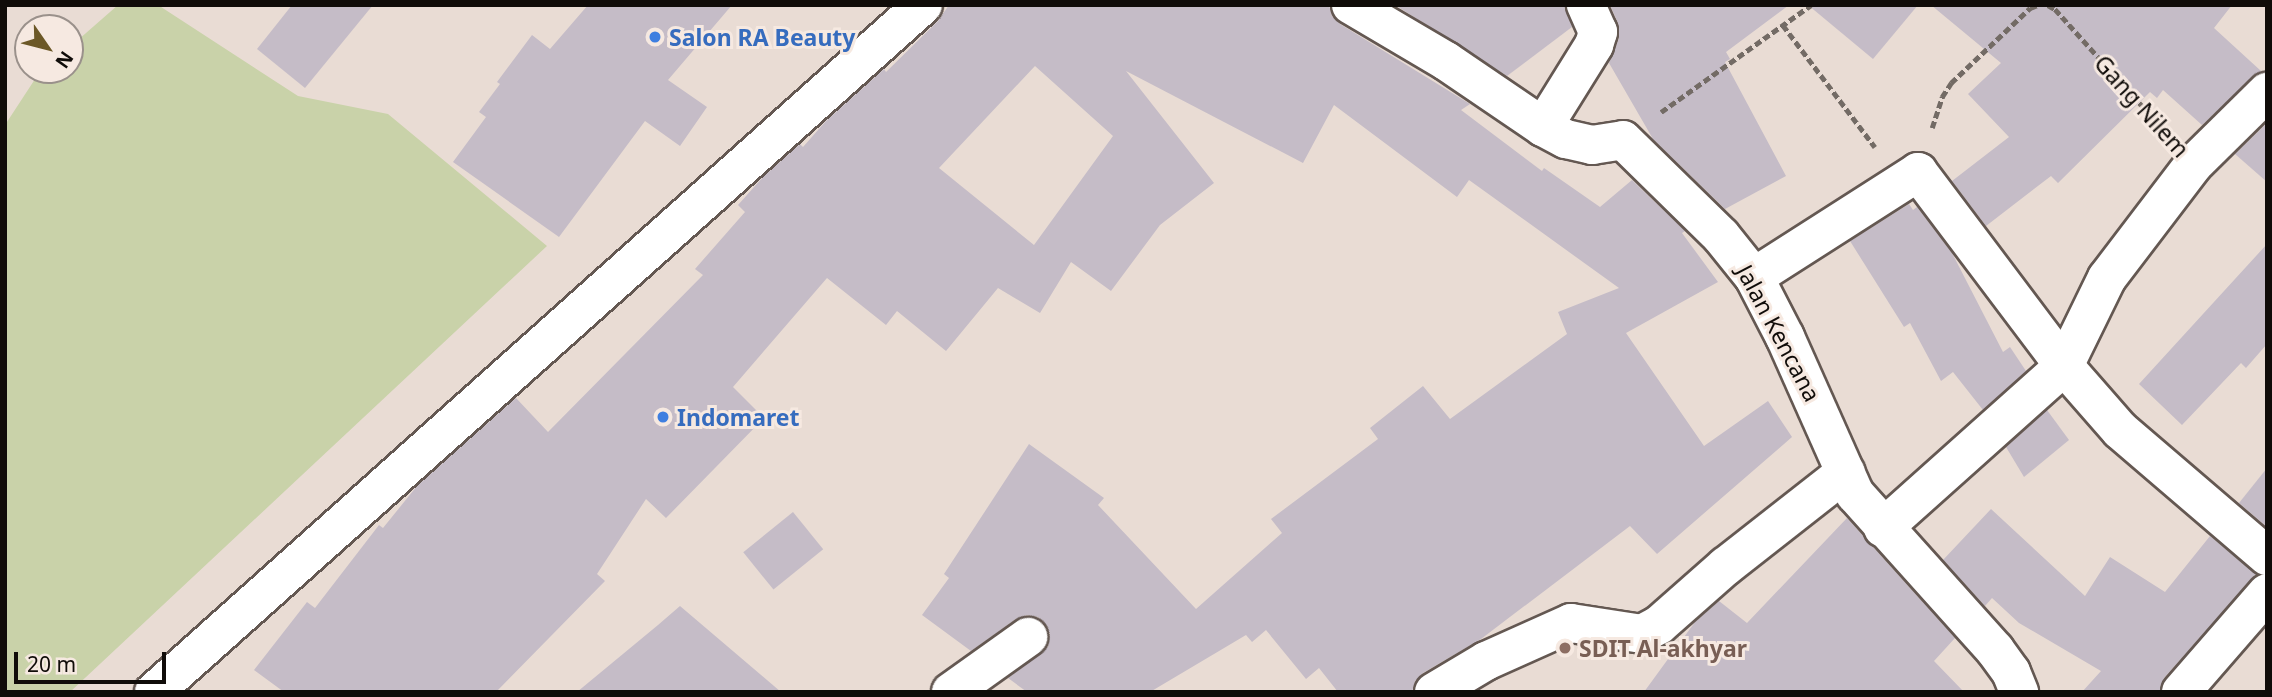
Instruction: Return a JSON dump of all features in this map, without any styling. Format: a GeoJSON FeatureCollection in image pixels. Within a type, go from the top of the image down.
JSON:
{"type":"FeatureCollection","features":[{"type":"Feature","properties":{"kind":"street"},"geometry":{"type":"LineString","coordinates":[[157,691],[923,5]]}},
{"type":"Feature","properties":{"kind":"street"},"geometry":{"type":"LineString","coordinates":[[1351,5],[1446,61],[1543,127],[1566,139],[1592,145],[1623,139]]}},
{"type":"Feature","properties":{"kind":"street"},"geometry":{"type":"LineString","coordinates":[[1543,127],[1594,45],[1598,32],[1586,5]]}},
{"type":"Feature","properties":{"kind":"street","name":"Gang Nilem"},"geometry":{"type":"LineString","coordinates":[[2194,164],[2267,92]]}},
{"type":"Feature","properties":{"kind":"street","name":"Jalan Kencana"},"geometry":{"type":"LineString","coordinates":[[1623,139],[1721,236],[1754,277],[1821,413],[1855,494],[1995,650],[2011,672],[2019,692]]}},
{"type":"Feature","properties":{"kind":"street"},"geometry":{"type":"LineString","coordinates":[[1883,528],[2064,366],[2106,278],[2194,164]]}},
{"type":"Feature","properties":{"kind":"street"},"geometry":{"type":"LineString","coordinates":[[1754,277],[1918,172],[2064,366],[2120,430],[2267,556]]}},
{"type":"Feature","properties":{"kind":"street"},"geometry":{"type":"LineString","coordinates":[[1434,692],[1486,661],[1571,623],[1642,634],[1659,625],[1726,566],[1846,472]]}},
{"type":"Feature","properties":{"kind":"street"},"geometry":{"type":"LineString","coordinates":[[2180,692],[2267,593]]}},
{"type":"Feature","properties":{"kind":"street"},"geometry":{"type":"LineString","coordinates":[[951,692],[1028,637]]}},
{"type":"Feature","properties":{"kind":"path"},"geometry":{"type":"LineString","coordinates":[[1623,139],[1811,5]]}},
{"type":"Feature","properties":{"kind":"path"},"geometry":{"type":"LineString","coordinates":[[1918,172],[1942,97],[1951,83],[2030,8],[2038,5]]}},
{"type":"Feature","properties":{"kind":"path","name":"Gang Nilem"},"geometry":{"type":"LineString","coordinates":[[2048,5],[2055,9],[2194,164]]}},
{"type":"Feature","properties":{"kind":"path"},"geometry":{"type":"LineString","coordinates":[[1783,25],[1878,151],[1876,157]]}},
{"type":"Feature","properties":{"kind":"green space"},"geometry":{"type":"Polygon","coordinates":[[[118,5],[158,5],[298,96],[388,114],[547,246],[70,692],[5,692],[5,125],[32,84],[84,84],[84,35],[118,5]]]}},
{"type":"Feature","properties":{"kind":"building"},"geometry":{"type":"Polygon","coordinates":[[[292,5],[373,5],[305,88],[257,49],[292,5]]]}},
{"type":"Feature","properties":{"kind":"building"},"geometry":{"type":"Polygon","coordinates":[[[588,5],[732,5],[668,80],[707,107],[680,146],[645,121],[559,237],[453,162],[486,117],[479,112],[500,84],[497,82],[532,35],[550,49],[588,5]]]}},
{"type":"Feature","properties":{"kind":"building"},"geometry":{"type":"Polygon","coordinates":[[[949,5],[1329,5],[1332,16],[1340,24],[1470,104],[1461,110],[1542,171],[1544,168],[1600,207],[1632,180],[1685,231],[1682,233],[1718,282],[1626,333],[1704,446],[1768,401],[1792,437],[1657,554],[1630,526],[1481,639],[1423,673],[1415,681],[1412,692],[1338,692],[1319,668],[1306,679],[1266,630],[1252,642],[1246,635],[1150,692],[1027,692],[1008,678],[1048,647],[1050,634],[1038,617],[1027,615],[1016,619],[971,651],[922,615],[949,578],[944,574],[1029,444],[1104,498],[1098,505],[1196,609],[1282,533],[1271,519],[1378,439],[1370,428],[1423,386],[1450,419],[1567,334],[1558,312],[1619,288],[1469,180],[1457,197],[1334,105],[1303,163],[1126,71],[1214,183],[1160,225],[1111,291],[1071,262],[1040,313],[998,288],[946,351],[897,311],[886,325],[827,278],[733,387],[764,418],[666,518],[646,499],[597,574],[605,581],[496,692],[284,692],[254,670],[307,602],[315,608],[379,525],[383,528],[417,486],[516,398],[548,432],[703,275],[695,269],[745,212],[738,205],[763,177],[800,144],[803,147],[826,121],[884,69],[886,72],[938,21],[949,5]],[[1035,66],[939,168],[1034,245],[1113,136],[1035,66]]]}},
{"type":"Feature","properties":{"kind":"building"},"geometry":{"type":"Polygon","coordinates":[[[1395,5],[1565,5],[1572,27],[1507,76],[1395,5]]]}},
{"type":"Feature","properties":{"kind":"building"},"geometry":{"type":"Polygon","coordinates":[[[1610,5],[1789,5],[1726,52],[1730,59],[1725,62],[1786,176],[1725,209],[1653,139],[1609,63],[1619,38],[1618,23],[1610,5]]]}},
{"type":"Feature","properties":{"kind":"building"},"geometry":{"type":"Polygon","coordinates":[[[1808,5],[1918,5],[1873,59],[1808,5]]]}},
{"type":"Feature","properties":{"kind":"building"},"geometry":{"type":"Polygon","coordinates":[[[1931,5],[2232,5],[2214,28],[2261,71],[2202,125],[2163,90],[2157,98],[2150,92],[2058,183],[2051,176],[1986,226],[1952,181],[2009,137],[1968,94],[2001,63],[1931,5]]]}},
{"type":"Feature","properties":{"kind":"building"},"geometry":{"type":"Polygon","coordinates":[[[2267,123],[2267,182],[2235,154],[2267,123]]]}},
{"type":"Feature","properties":{"kind":"building"},"geometry":{"type":"Polygon","coordinates":[[[1909,204],[1913,210],[1917,207],[1952,253],[2003,352],[2010,347],[2026,371],[1983,410],[1953,372],[1941,381],[1910,323],[1904,327],[1850,241],[1909,204]]]}},
{"type":"Feature","properties":{"kind":"building"},"geometry":{"type":"Polygon","coordinates":[[[2267,244],[2267,344],[2246,368],[2241,363],[2182,425],[2139,384],[2267,244]]]}},
{"type":"Feature","properties":{"kind":"building"},"geometry":{"type":"Polygon","coordinates":[[[2047,410],[2069,440],[2024,477],[2006,447],[2047,410]]]}},
{"type":"Feature","properties":{"kind":"building"},"geometry":{"type":"Polygon","coordinates":[[[2267,468],[2267,527],[2239,503],[2267,468]]]}},
{"type":"Feature","properties":{"kind":"building"},"geometry":{"type":"Polygon","coordinates":[[[1991,509],[2085,596],[2110,557],[2165,592],[2210,536],[2256,574],[2164,678],[2160,692],[2082,692],[2101,671],[2019,623],[1992,598],[1985,606],[1943,560],[1991,509]]]}},
{"type":"Feature","properties":{"kind":"building"},"geometry":{"type":"Polygon","coordinates":[[[793,512],[823,549],[773,590],[743,552],[793,512]]]}},
{"type":"Feature","properties":{"kind":"building"},"geometry":{"type":"Polygon","coordinates":[[[1847,518],[1955,638],[1934,661],[1964,692],[1644,692],[1695,622],[1719,601],[1747,623],[1847,518]]]}},
{"type":"Feature","properties":{"kind":"building"},"geometry":{"type":"Polygon","coordinates":[[[680,606],[781,692],[577,692],[658,625],[680,606]]]}},
{"type":"Feature","properties":{"kind":"place","name":"Salon RA Beauty"},"geometry":{"type":"Point","coordinates":[655,37]}},
{"type":"Feature","properties":{"kind":"place","name":"Indomaret"},"geometry":{"type":"Point","coordinates":[663,417]}},
{"type":"Feature","properties":{"kind":"place","name":"SDIT Al-akhyar"},"geometry":{"type":"Point","coordinates":[1565,648]}}]}
